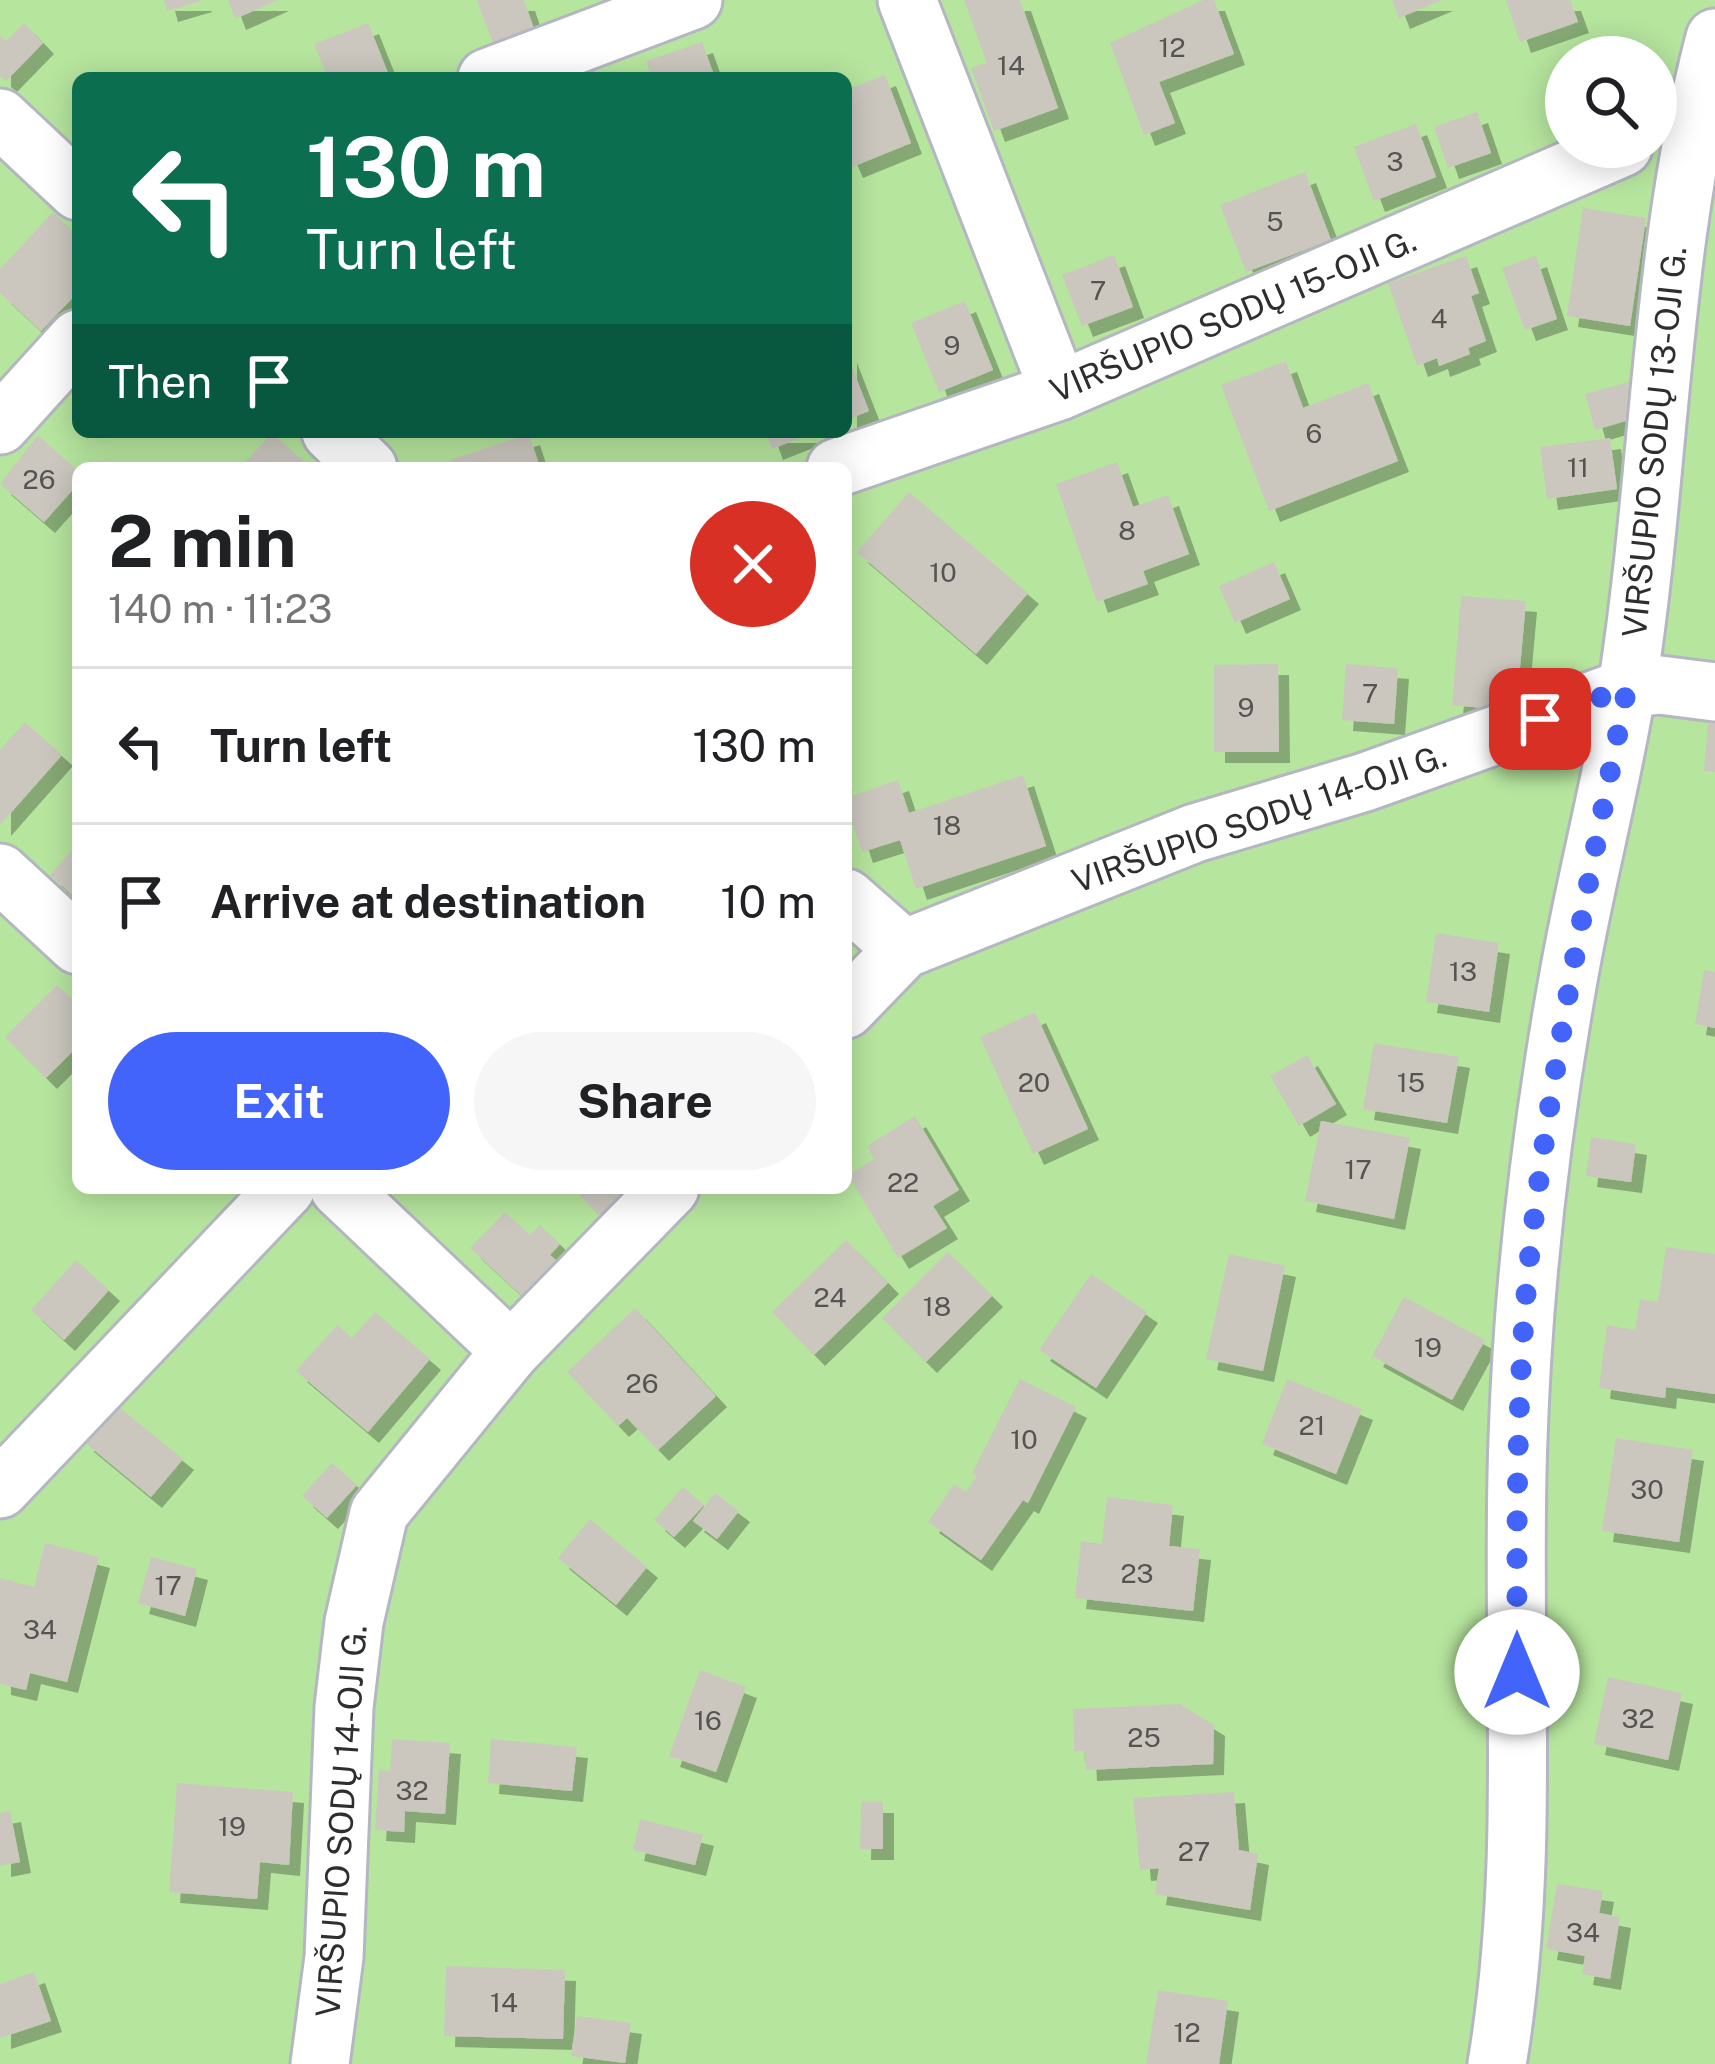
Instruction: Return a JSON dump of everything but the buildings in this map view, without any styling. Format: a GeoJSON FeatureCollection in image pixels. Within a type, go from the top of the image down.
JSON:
{"type":"FeatureCollection","features":[{"type":"Feature","properties":{"kind":"street"},"geometry":{"type":"LineString","coordinates":[[503,72],[693,0]]}},
{"type":"Feature","properties":{"kind":"street"},"geometry":{"type":"LineString","coordinates":[[908,0],[1059,392]]}},
{"type":"Feature","properties":{"kind":"street","name":"VIRŠUPIO SODŲ 13-OJI G."},"geometry":{"type":"LineString","coordinates":[[1677,127],[1715,38]]}},
{"type":"Feature","properties":{"kind":"street"},"geometry":{"type":"LineString","coordinates":[[0,118],[72,185]]}},
{"type":"Feature","properties":{"kind":"street","name":"VIRŠUPIO SODŲ 15-OJI G."},"geometry":{"type":"LineString","coordinates":[[852,463],[1059,392],[1575,168]]}},
{"type":"Feature","properties":{"kind":"street","name":"VIRŠUPIO SODŲ 13-OJI G."},"geometry":{"type":"LineString","coordinates":[[1497,2064],[1510,1984],[1520,1849],[1518,1439],[1531,1248],[1567,982],[1627,688],[1670,168]]}},
{"type":"Feature","properties":{"kind":"street"},"geometry":{"type":"LineString","coordinates":[[0,425],[72,346]]}},
{"type":"Feature","properties":{"kind":"street"},"geometry":{"type":"LineString","coordinates":[[337,438],[362,462]]}},
{"type":"Feature","properties":{"kind":"street"},"geometry":{"type":"LineString","coordinates":[[1627,688],[1660,685],[1715,692]]}},
{"type":"Feature","properties":{"kind":"street","name":"VIRŠUPIO SODŲ 14-OJI G."},"geometry":{"type":"LineString","coordinates":[[852,1003],[904,950],[1195,833],[1365,782],[1627,688]]}},
{"type":"Feature","properties":{"kind":"street"},"geometry":{"type":"LineString","coordinates":[[0,873],[72,939]]}},
{"type":"Feature","properties":{"kind":"street"},"geometry":{"type":"LineString","coordinates":[[852,903],[904,950]]}},
{"type":"Feature","properties":{"kind":"street"},"geometry":{"type":"LineString","coordinates":[[0,1490],[280,1194]]}},
{"type":"Feature","properties":{"kind":"street"},"geometry":{"type":"LineString","coordinates":[[345,1194],[511,1351]]}},
{"type":"Feature","properties":{"kind":"street","name":"VIRŠUPIO SODŲ 14-OJI G."},"geometry":{"type":"LineString","coordinates":[[320,2064],[334,1957],[344,1707],[367,1558],[380,1513],[511,1351],[664,1194]]}},
{"type":"Feature","properties":{"kind":"green space"},"geometry":{"type":"Polygon","coordinates":[[[0,0],[1715,0],[1715,2064],[0,2064],[0,0]]]}},
{"type":"Feature","properties":{"kind":"route"},"geometry":{"type":"LineString","coordinates":[[1517,1672],[1518,1439],[1531,1248],[1567,982],[1627,688],[1540,719]]}}]}
